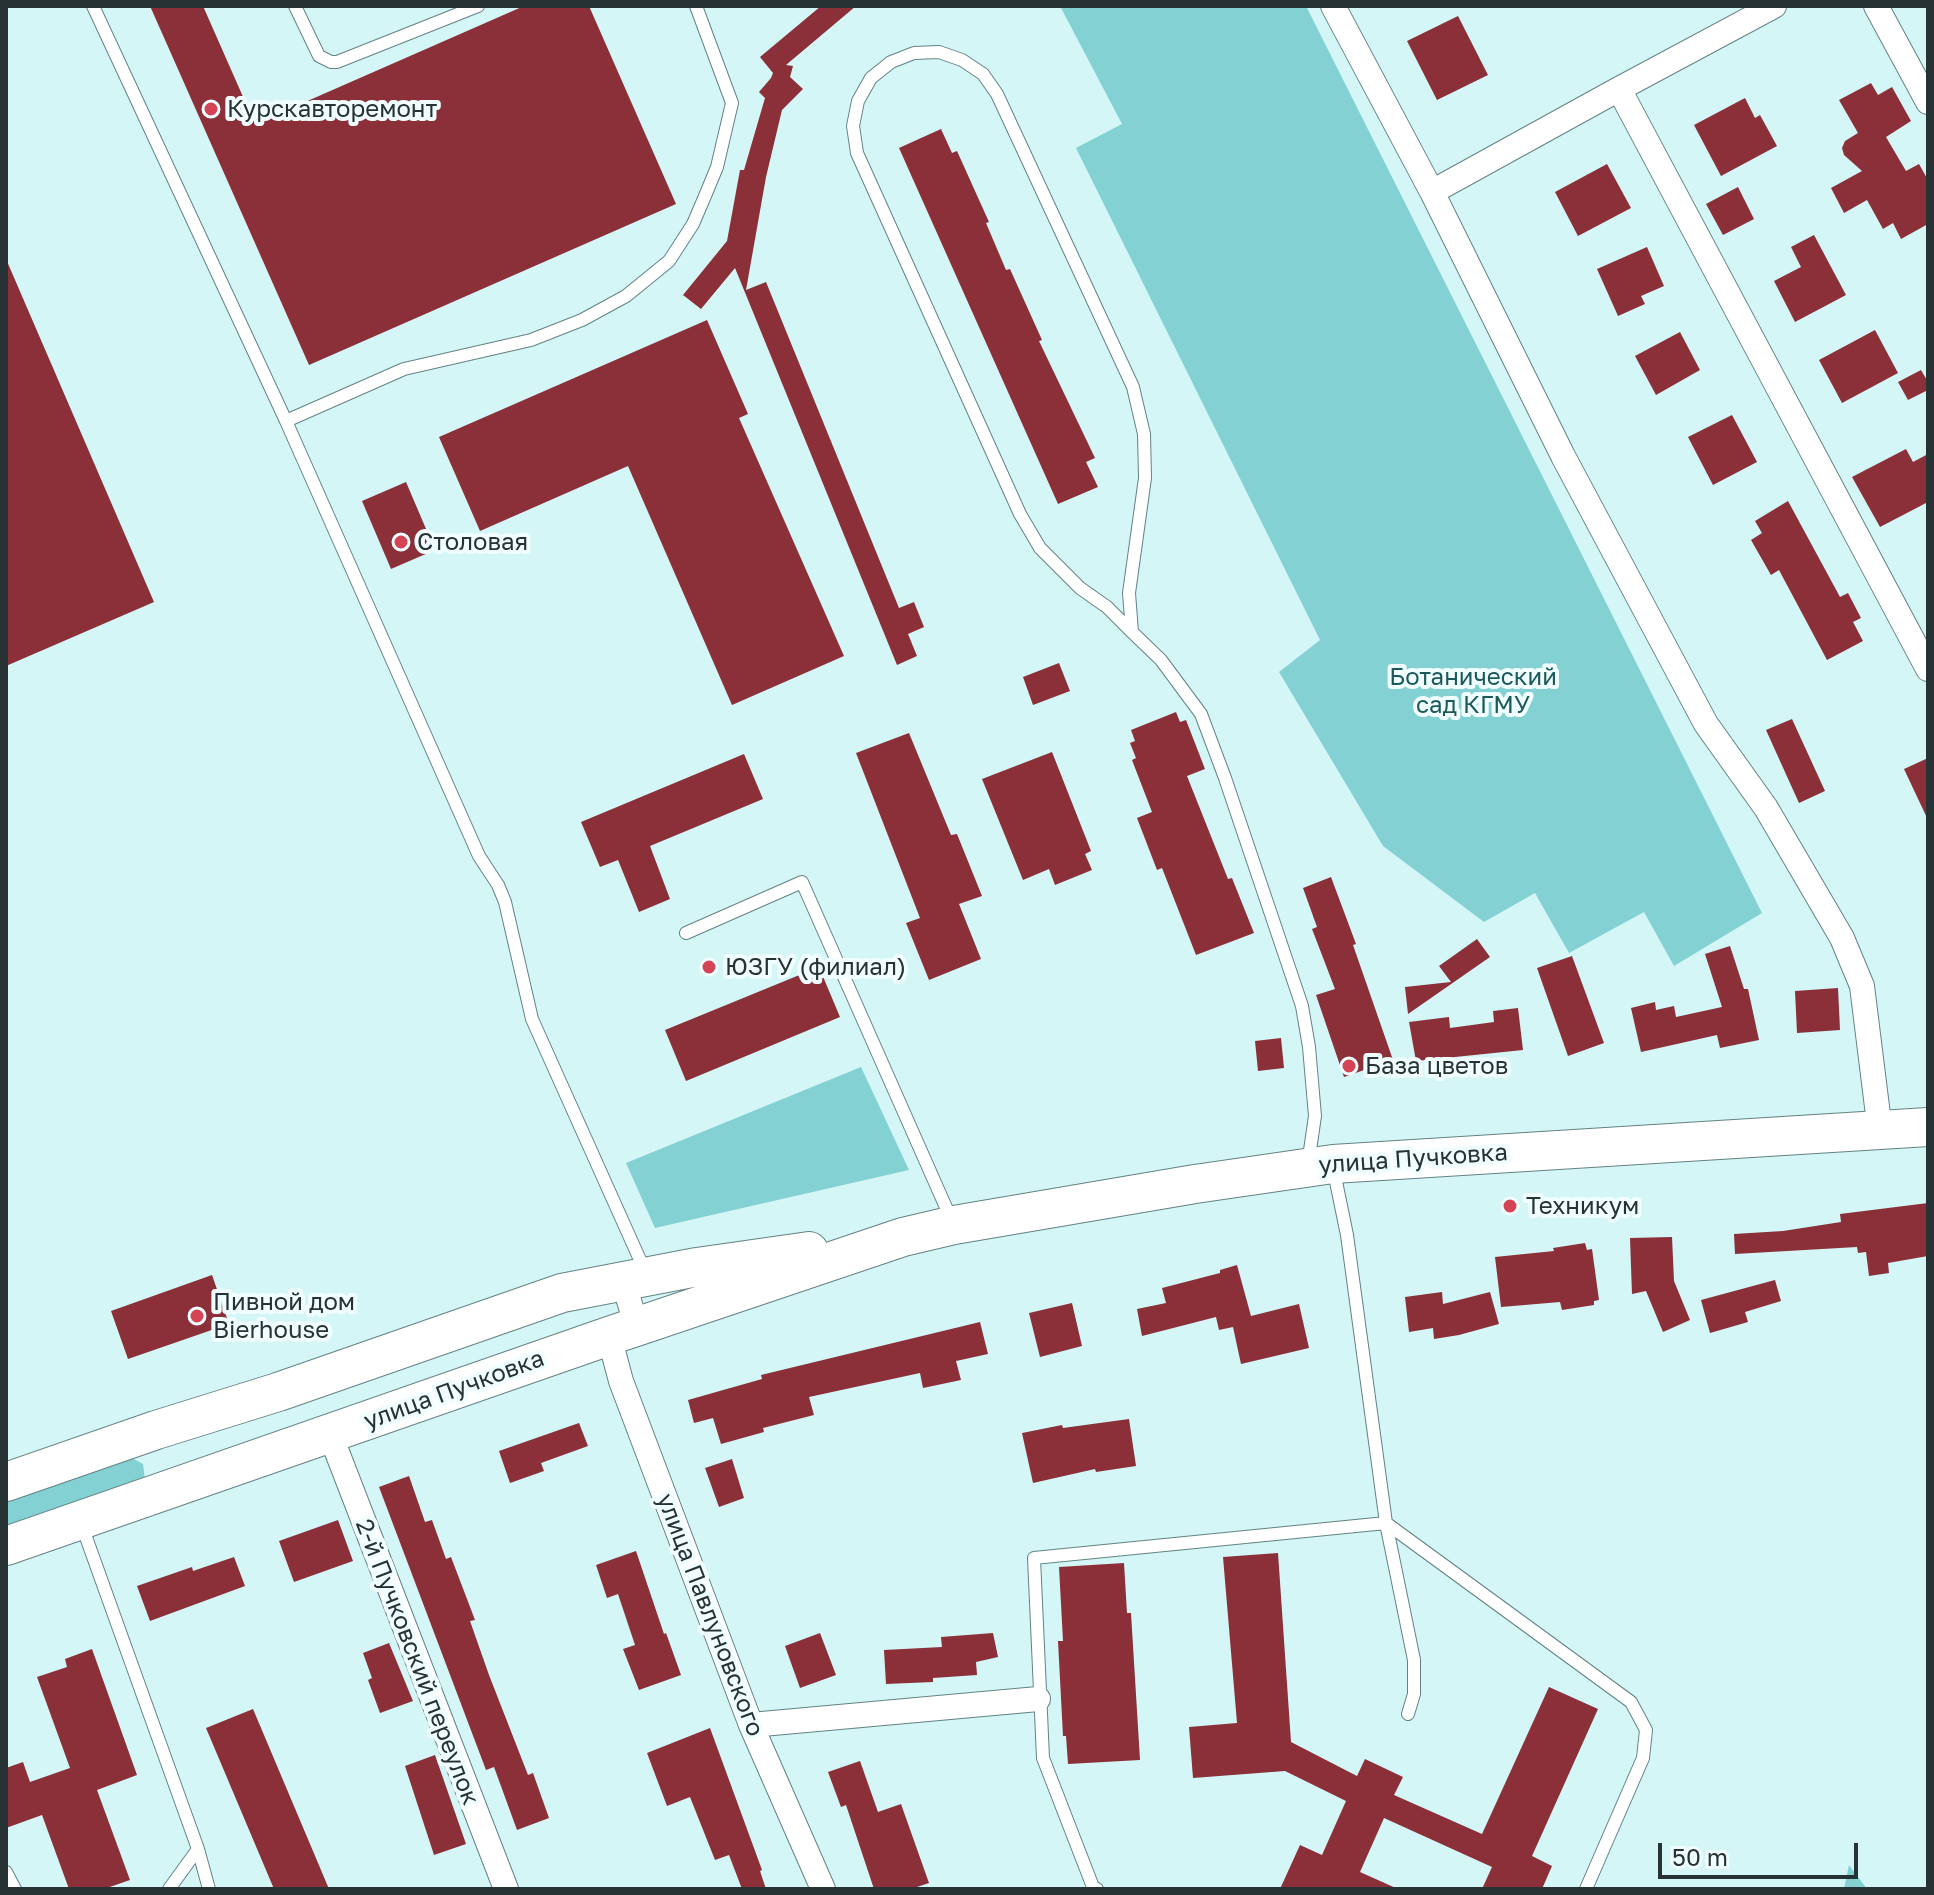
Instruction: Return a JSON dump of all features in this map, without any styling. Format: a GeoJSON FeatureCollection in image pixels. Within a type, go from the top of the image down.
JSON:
{"type":"FeatureCollection","features":[{"type":"Feature","properties":{"kind":"main road","name":"улица Пучковка"},"geometry":{"type":"LineString","coordinates":[[6,1482],[562,1293],[635,1278],[903,1237],[954,1225],[1320,1166],[1928,1127]]}},
{"type":"Feature","properties":{"kind":"main road","name":"улица Пучковка"},"geometry":{"type":"LineString","coordinates":[[6,1546],[903,1237]]}},
{"type":"Feature","properties":{"kind":"main road"},"geometry":{"type":"LineString","coordinates":[[156,1430],[177,1487]]}},
{"type":"Feature","properties":{"kind":"street"},"geometry":{"type":"LineString","coordinates":[[1333,6],[1432,192],[1563,456],[1706,724],[1766,808],[1842,938],[1862,986],[1880,1131]]}},
{"type":"Feature","properties":{"kind":"street"},"geometry":{"type":"LineString","coordinates":[[1432,192],[1774,6]]}},
{"type":"Feature","properties":{"kind":"street"},"geometry":{"type":"LineString","coordinates":[[1881,8],[1928,102]]}},
{"type":"Feature","properties":{"kind":"street"},"geometry":{"type":"LineString","coordinates":[[1619,89],[1928,669]]}},
{"type":"Feature","properties":{"kind":"street","name":"улица Павлуновского"},"geometry":{"type":"LineString","coordinates":[[635,1278],[623,1331],[621,1381],[751,1725],[823,1889]]}},
{"type":"Feature","properties":{"kind":"street","name":"2-й Пучковский переулок"},"geometry":{"type":"LineString","coordinates":[[330,1434],[506,1889]]}},
{"type":"Feature","properties":{"kind":"street"},"geometry":{"type":"LineString","coordinates":[[751,1725],[1038,1699]]}},
{"type":"Feature","properties":{"kind":"lane"},"geometry":{"type":"LineString","coordinates":[[93,6],[286,421],[479,856],[498,885],[505,902],[532,1019],[635,1278]]}},
{"type":"Feature","properties":{"kind":"lane"},"geometry":{"type":"LineString","coordinates":[[295,6],[319,56],[331,62],[478,6]]}},
{"type":"Feature","properties":{"kind":"lane"},"geometry":{"type":"LineString","coordinates":[[286,421],[404,369],[531,340],[582,320],[626,296],[669,261],[693,224],[711,182],[726,136],[732,103],[696,6]]}},
{"type":"Feature","properties":{"kind":"lane"},"geometry":{"type":"LineString","coordinates":[[1132,632],[1129,593],[1145,478],[1144,434],[1133,387],[997,94],[983,74],[962,60],[939,52],[914,53],[891,62],[871,78],[858,101],[853,126],[857,153],[1020,514],[1040,548],[1161,660],[1201,714],[1287,957],[1302,1006],[1309,1047],[1320,1166],[1347,1235],[1386,1523],[1414,1660],[1414,1694],[1408,1714]]}},
{"type":"Feature","properties":{"kind":"lane"},"geometry":{"type":"LineString","coordinates":[[686,933],[802,882],[954,1225]]}},
{"type":"Feature","properties":{"kind":"lane"},"geometry":{"type":"LineString","coordinates":[[80,1520],[198,1849],[209,1889]]}},
{"type":"Feature","properties":{"kind":"lane"},"geometry":{"type":"LineString","coordinates":[[1097,1889],[1093,1887],[1043,1758],[1034,1558],[1386,1523],[1631,1702],[1646,1730],[1643,1758],[1586,1889]]}},
{"type":"Feature","properties":{"kind":"lane"},"geometry":{"type":"LineString","coordinates":[[169,1889],[198,1849]]}},
{"type":"Feature","properties":{"kind":"lane"},"geometry":{"type":"LineString","coordinates":[[6,1872],[15,1889]]}},
{"type":"Feature","properties":{"kind":"green space","name":"Ботанический сад КГМУ"},"geometry":{"type":"Polygon","coordinates":[[[1060,6],[1306,6],[1762,913],[1674,966],[1644,912],[1569,953],[1535,893],[1484,922],[1383,846],[1279,672],[1320,640],[1076,148],[1122,124],[1060,6]]]}},
{"type":"Feature","properties":{"kind":"green space"},"geometry":{"type":"Polygon","coordinates":[[[861,1067],[909,1170],[655,1228],[626,1163],[861,1067]]]}},
{"type":"Feature","properties":{"kind":"green space"},"geometry":{"type":"Polygon","coordinates":[[[128,1456],[143,1464],[145,1480],[6,1533],[6,1496],[128,1456]]]}},
{"type":"Feature","properties":{"kind":"green space"},"geometry":{"type":"Polygon","coordinates":[[[1849,1865],[1867,1889],[1844,1889],[1849,1865]]]}},
{"type":"Feature","properties":{"kind":"building"},"geometry":{"type":"Polygon","coordinates":[[[150,6],[203,6],[255,124],[524,6],[589,6],[676,204],[309,365],[150,6]]]}},
{"type":"Feature","properties":{"kind":"building"},"geometry":{"type":"Polygon","coordinates":[[[821,6],[856,6],[786,65],[793,66],[790,77],[803,89],[782,110],[766,177],[746,290],[766,282],[899,608],[914,602],[924,627],[908,634],[917,656],[897,665],[735,268],[701,309],[683,295],[727,241],[740,170],[744,170],[765,98],[759,92],[773,73],[760,57],[821,6]]]}},
{"type":"Feature","properties":{"kind":"building"},"geometry":{"type":"Polygon","coordinates":[[[1458,16],[1488,75],[1437,100],[1407,41],[1458,16]]]}},
{"type":"Feature","properties":{"kind":"building"},"geometry":{"type":"Polygon","coordinates":[[[1871,83],[1878,95],[1892,87],[1911,121],[1886,137],[1906,171],[1919,164],[1928,180],[1928,224],[1901,239],[1893,223],[1883,229],[1867,200],[1844,213],[1831,188],[1862,171],[1844,155],[1842,148],[1845,141],[1858,133],[1839,100],[1871,83]]]}},
{"type":"Feature","properties":{"kind":"building"},"geometry":{"type":"Polygon","coordinates":[[[1745,98],[1755,118],[1760,115],[1777,146],[1721,176],[1694,125],[1745,98]]]}},
{"type":"Feature","properties":{"kind":"building"},"geometry":{"type":"Polygon","coordinates":[[[941,129],[952,153],[957,151],[989,222],[986,223],[1006,270],[1010,269],[1042,340],[1039,341],[1095,458],[1086,462],[1098,487],[1058,504],[899,148],[941,129]]]}},
{"type":"Feature","properties":{"kind":"building"},"geometry":{"type":"Polygon","coordinates":[[[1607,164],[1631,208],[1578,236],[1555,192],[1607,164]]]}},
{"type":"Feature","properties":{"kind":"building"},"geometry":{"type":"Polygon","coordinates":[[[1738,187],[1754,219],[1723,235],[1706,204],[1738,187]]]}},
{"type":"Feature","properties":{"kind":"building"},"geometry":{"type":"Polygon","coordinates":[[[1814,235],[1846,295],[1795,322],[1774,281],[1801,267],[1791,247],[1814,235]]]}},
{"type":"Feature","properties":{"kind":"building"},"geometry":{"type":"Polygon","coordinates":[[[1647,247],[1664,286],[1641,296],[1645,304],[1618,316],[1597,269],[1647,247]]]}},
{"type":"Feature","properties":{"kind":"building"},"geometry":{"type":"Polygon","coordinates":[[[6,259],[154,602],[6,666],[6,259]]]}},
{"type":"Feature","properties":{"kind":"building"},"geometry":{"type":"Polygon","coordinates":[[[707,320],[748,414],[739,418],[844,656],[732,705],[628,466],[480,531],[439,437],[707,320]]]}},
{"type":"Feature","properties":{"kind":"building"},"geometry":{"type":"Polygon","coordinates":[[[1875,330],[1898,373],[1842,403],[1819,360],[1875,330]]]}},
{"type":"Feature","properties":{"kind":"building"},"geometry":{"type":"Polygon","coordinates":[[[1680,332],[1700,370],[1656,395],[1635,356],[1680,332]]]}},
{"type":"Feature","properties":{"kind":"building"},"geometry":{"type":"Polygon","coordinates":[[[1921,370],[1928,382],[1928,390],[1908,400],[1898,382],[1921,370]]]}},
{"type":"Feature","properties":{"kind":"building"},"geometry":{"type":"Polygon","coordinates":[[[1732,415],[1757,462],[1713,485],[1688,437],[1732,415]]]}},
{"type":"Feature","properties":{"kind":"building"},"geometry":{"type":"Polygon","coordinates":[[[1906,449],[1913,462],[1928,454],[1928,502],[1880,527],[1852,477],[1906,449]]]}},
{"type":"Feature","properties":{"kind":"building"},"geometry":{"type":"Polygon","coordinates":[[[406,482],[435,550],[391,569],[362,501],[406,482]]]}},
{"type":"Feature","properties":{"kind":"building"},"geometry":{"type":"Polygon","coordinates":[[[1788,501],[1840,597],[1848,593],[1861,618],[1853,622],[1863,641],[1827,660],[1779,570],[1771,575],[1751,540],[1762,533],[1755,521],[1788,501]]]}},
{"type":"Feature","properties":{"kind":"building"},"geometry":{"type":"Polygon","coordinates":[[[1059,663],[1070,691],[1033,705],[1023,677],[1059,663]]]}},
{"type":"Feature","properties":{"kind":"building"},"geometry":{"type":"Polygon","coordinates":[[[1176,712],[1180,722],[1186,720],[1205,769],[1187,776],[1228,879],[1232,878],[1254,933],[1196,955],[1162,868],[1157,870],[1137,818],[1152,812],[1132,760],[1136,758],[1130,743],[1135,741],[1131,730],[1176,712]]]}},
{"type":"Feature","properties":{"kind":"building"},"geometry":{"type":"Polygon","coordinates":[[[1792,719],[1825,791],[1799,803],[1766,730],[1792,719]]]}},
{"type":"Feature","properties":{"kind":"building"},"geometry":{"type":"Polygon","coordinates":[[[909,733],[951,835],[957,834],[982,896],[959,904],[981,959],[929,980],[906,923],[920,918],[856,753],[909,733]]]}},
{"type":"Feature","properties":{"kind":"building"},"geometry":{"type":"Polygon","coordinates":[[[1052,752],[1091,851],[1085,854],[1092,870],[1055,885],[1049,869],[1023,880],[982,779],[1052,752]]]}},
{"type":"Feature","properties":{"kind":"building"},"geometry":{"type":"Polygon","coordinates":[[[744,754],[763,799],[650,846],[670,899],[639,912],[618,860],[600,867],[581,822],[744,754]]]}},
{"type":"Feature","properties":{"kind":"building"},"geometry":{"type":"Polygon","coordinates":[[[1928,758],[1928,820],[1904,769],[1928,758]]]}},
{"type":"Feature","properties":{"kind":"building"},"geometry":{"type":"Polygon","coordinates":[[[1331,877],[1393,1060],[1344,1077],[1316,995],[1335,989],[1312,929],[1317,927],[1303,888],[1331,877]]]}},
{"type":"Feature","properties":{"kind":"building"},"geometry":{"type":"Polygon","coordinates":[[[1477,939],[1490,957],[1408,1014],[1405,987],[1451,982],[1439,966],[1477,939]]]}},
{"type":"Feature","properties":{"kind":"building"},"geometry":{"type":"Polygon","coordinates":[[[1730,946],[1744,989],[1748,989],[1759,1040],[1720,1048],[1717,1035],[1641,1052],[1631,1008],[1655,1002],[1656,1010],[1674,1006],[1676,1017],[1722,1007],[1705,954],[1730,946]]]}},
{"type":"Feature","properties":{"kind":"building"},"geometry":{"type":"Polygon","coordinates":[[[1572,956],[1604,1043],[1568,1056],[1537,968],[1572,956]]]}},
{"type":"Feature","properties":{"kind":"building"},"geometry":{"type":"Polygon","coordinates":[[[819,967],[840,1017],[686,1081],[665,1030],[819,967]]]}},
{"type":"Feature","properties":{"kind":"building"},"geometry":{"type":"Polygon","coordinates":[[[1838,988],[1840,1030],[1797,1033],[1795,991],[1838,988]]]}},
{"type":"Feature","properties":{"kind":"building"},"geometry":{"type":"Polygon","coordinates":[[[1518,1008],[1523,1050],[1416,1061],[1409,1022],[1449,1017],[1450,1028],[1494,1022],[1493,1011],[1518,1008]]]}},
{"type":"Feature","properties":{"kind":"building"},"geometry":{"type":"Polygon","coordinates":[[[1281,1038],[1284,1068],[1258,1071],[1255,1041],[1281,1038]]]}},
{"type":"Feature","properties":{"kind":"building"},"geometry":{"type":"Polygon","coordinates":[[[1928,1203],[1928,1256],[1888,1263],[1889,1273],[1869,1276],[1866,1252],[1858,1253],[1857,1247],[1735,1254],[1734,1234],[1783,1231],[1841,1222],[1840,1214],[1928,1203]]]}},
{"type":"Feature","properties":{"kind":"building"},"geometry":{"type":"Polygon","coordinates":[[[1672,1237],[1674,1281],[1690,1320],[1663,1332],[1646,1291],[1632,1294],[1630,1238],[1672,1237]]]}},
{"type":"Feature","properties":{"kind":"building"},"geometry":{"type":"Polygon","coordinates":[[[1585,1243],[1587,1250],[1592,1249],[1599,1300],[1594,1301],[1594,1305],[1562,1310],[1560,1302],[1501,1307],[1495,1257],[1554,1251],[1553,1248],[1585,1243]]]}},
{"type":"Feature","properties":{"kind":"building"},"geometry":{"type":"Polygon","coordinates":[[[1237,1265],[1251,1316],[1299,1304],[1309,1348],[1241,1364],[1233,1327],[1219,1330],[1216,1317],[1142,1336],[1137,1309],[1166,1303],[1162,1288],[1220,1273],[1220,1270],[1237,1265]]]}},
{"type":"Feature","properties":{"kind":"building"},"geometry":{"type":"Polygon","coordinates":[[[212,1275],[229,1324],[128,1359],[111,1311],[212,1275]]]}},
{"type":"Feature","properties":{"kind":"building"},"geometry":{"type":"Polygon","coordinates":[[[1775,1280],[1781,1301],[1745,1312],[1748,1322],[1710,1333],[1701,1300],[1775,1280]]]}},
{"type":"Feature","properties":{"kind":"building"},"geometry":{"type":"Polygon","coordinates":[[[1442,1292],[1443,1304],[1490,1292],[1499,1324],[1434,1339],[1433,1328],[1409,1332],[1405,1297],[1442,1292]]]}},
{"type":"Feature","properties":{"kind":"building"},"geometry":{"type":"Polygon","coordinates":[[[1072,1303],[1082,1346],[1040,1357],[1029,1313],[1072,1303]]]}},
{"type":"Feature","properties":{"kind":"building"},"geometry":{"type":"Polygon","coordinates":[[[980,1322],[988,1354],[956,1361],[961,1380],[923,1388],[920,1373],[809,1397],[814,1415],[763,1428],[764,1432],[721,1444],[713,1418],[694,1423],[688,1400],[762,1379],[761,1375],[980,1322]]]}},
{"type":"Feature","properties":{"kind":"building"},"geometry":{"type":"Polygon","coordinates":[[[1129,1419],[1136,1466],[1096,1472],[1095,1469],[1033,1483],[1022,1433],[1062,1425],[1063,1428],[1129,1419]]]}},
{"type":"Feature","properties":{"kind":"building"},"geometry":{"type":"Polygon","coordinates":[[[579,1423],[588,1446],[541,1463],[544,1471],[510,1483],[499,1451],[579,1423]]]}},
{"type":"Feature","properties":{"kind":"building"},"geometry":{"type":"Polygon","coordinates":[[[732,1459],[744,1498],[719,1507],[705,1468],[732,1459]]]}},
{"type":"Feature","properties":{"kind":"building"},"geometry":{"type":"Polygon","coordinates":[[[409,1476],[425,1522],[432,1520],[446,1559],[451,1557],[475,1620],[470,1621],[489,1675],[528,1775],[533,1773],[549,1818],[517,1830],[494,1767],[486,1770],[379,1487],[409,1476]]]}},
{"type":"Feature","properties":{"kind":"building"},"geometry":{"type":"Polygon","coordinates":[[[338,1520],[353,1561],[294,1582],[279,1541],[338,1520]]]}},
{"type":"Feature","properties":{"kind":"building"},"geometry":{"type":"Polygon","coordinates":[[[636,1551],[681,1675],[639,1690],[623,1649],[635,1645],[618,1594],[607,1598],[596,1565],[636,1551]]]}},
{"type":"Feature","properties":{"kind":"building"},"geometry":{"type":"Polygon","coordinates":[[[1278,1553],[1291,1742],[1357,1776],[1365,1759],[1403,1777],[1394,1795],[1482,1834],[1549,1687],[1598,1709],[1532,1856],[1552,1866],[1542,1889],[1482,1889],[1492,1867],[1384,1818],[1360,1872],[1398,1889],[1280,1889],[1300,1845],[1322,1855],[1346,1801],[1285,1771],[1193,1778],[1189,1727],[1237,1723],[1223,1557],[1278,1553]]]}},
{"type":"Feature","properties":{"kind":"building"},"geometry":{"type":"Polygon","coordinates":[[[234,1557],[245,1586],[150,1621],[137,1586],[192,1567],[193,1571],[234,1557]]]}},
{"type":"Feature","properties":{"kind":"building"},"geometry":{"type":"Polygon","coordinates":[[[1124,1563],[1127,1613],[1131,1613],[1140,1760],[1068,1764],[1066,1736],[1063,1736],[1058,1641],[1063,1641],[1059,1567],[1124,1563]]]}},
{"type":"Feature","properties":{"kind":"building"},"geometry":{"type":"Polygon","coordinates":[[[820,1633],[836,1675],[800,1688],[785,1646],[820,1633]]]}},
{"type":"Feature","properties":{"kind":"building"},"geometry":{"type":"Polygon","coordinates":[[[993,1633],[998,1657],[976,1662],[977,1675],[933,1678],[933,1682],[886,1684],[884,1650],[942,1647],[941,1637],[993,1633]]]}},
{"type":"Feature","properties":{"kind":"building"},"geometry":{"type":"Polygon","coordinates":[[[389,1643],[413,1701],[380,1713],[368,1680],[372,1678],[363,1653],[389,1643]]]}},
{"type":"Feature","properties":{"kind":"building"},"geometry":{"type":"Polygon","coordinates":[[[92,1649],[137,1775],[97,1790],[130,1880],[104,1889],[69,1889],[42,1815],[6,1828],[6,1768],[23,1762],[30,1782],[70,1768],[37,1677],[67,1667],[65,1659],[92,1649]]]}},
{"type":"Feature","properties":{"kind":"building"},"geometry":{"type":"Polygon","coordinates":[[[253,1709],[329,1889],[274,1889],[206,1728],[253,1709]]]}},
{"type":"Feature","properties":{"kind":"building"},"geometry":{"type":"Polygon","coordinates":[[[710,1728],[762,1870],[766,1889],[742,1889],[729,1855],[715,1860],[690,1797],[667,1806],[647,1753],[710,1728]]]}},
{"type":"Feature","properties":{"kind":"building"},"geometry":{"type":"Polygon","coordinates":[[[435,1755],[466,1844],[434,1855],[405,1766],[435,1755]]]}},
{"type":"Feature","properties":{"kind":"building"},"geometry":{"type":"Polygon","coordinates":[[[860,1761],[878,1812],[901,1804],[929,1883],[911,1889],[874,1889],[846,1805],[841,1807],[828,1772],[860,1761]]]}},
{"type":"Feature","properties":{"kind":"place","name":"Курскавторемонт"},"geometry":{"type":"Point","coordinates":[211,109]}},
{"type":"Feature","properties":{"kind":"place","name":"Столовая"},"geometry":{"type":"Point","coordinates":[401,542]}},
{"type":"Feature","properties":{"kind":"place","name":"ЮЗГУ (филиал)"},"geometry":{"type":"Point","coordinates":[709,967]}},
{"type":"Feature","properties":{"kind":"place","name":"База цветов"},"geometry":{"type":"Point","coordinates":[1349,1066]}},
{"type":"Feature","properties":{"kind":"place","name":"Техникум"},"geometry":{"type":"Point","coordinates":[1510,1206]}},
{"type":"Feature","properties":{"kind":"place","name":"Пивной дом Bierhouse"},"geometry":{"type":"Point","coordinates":[197,1316]}}]}
